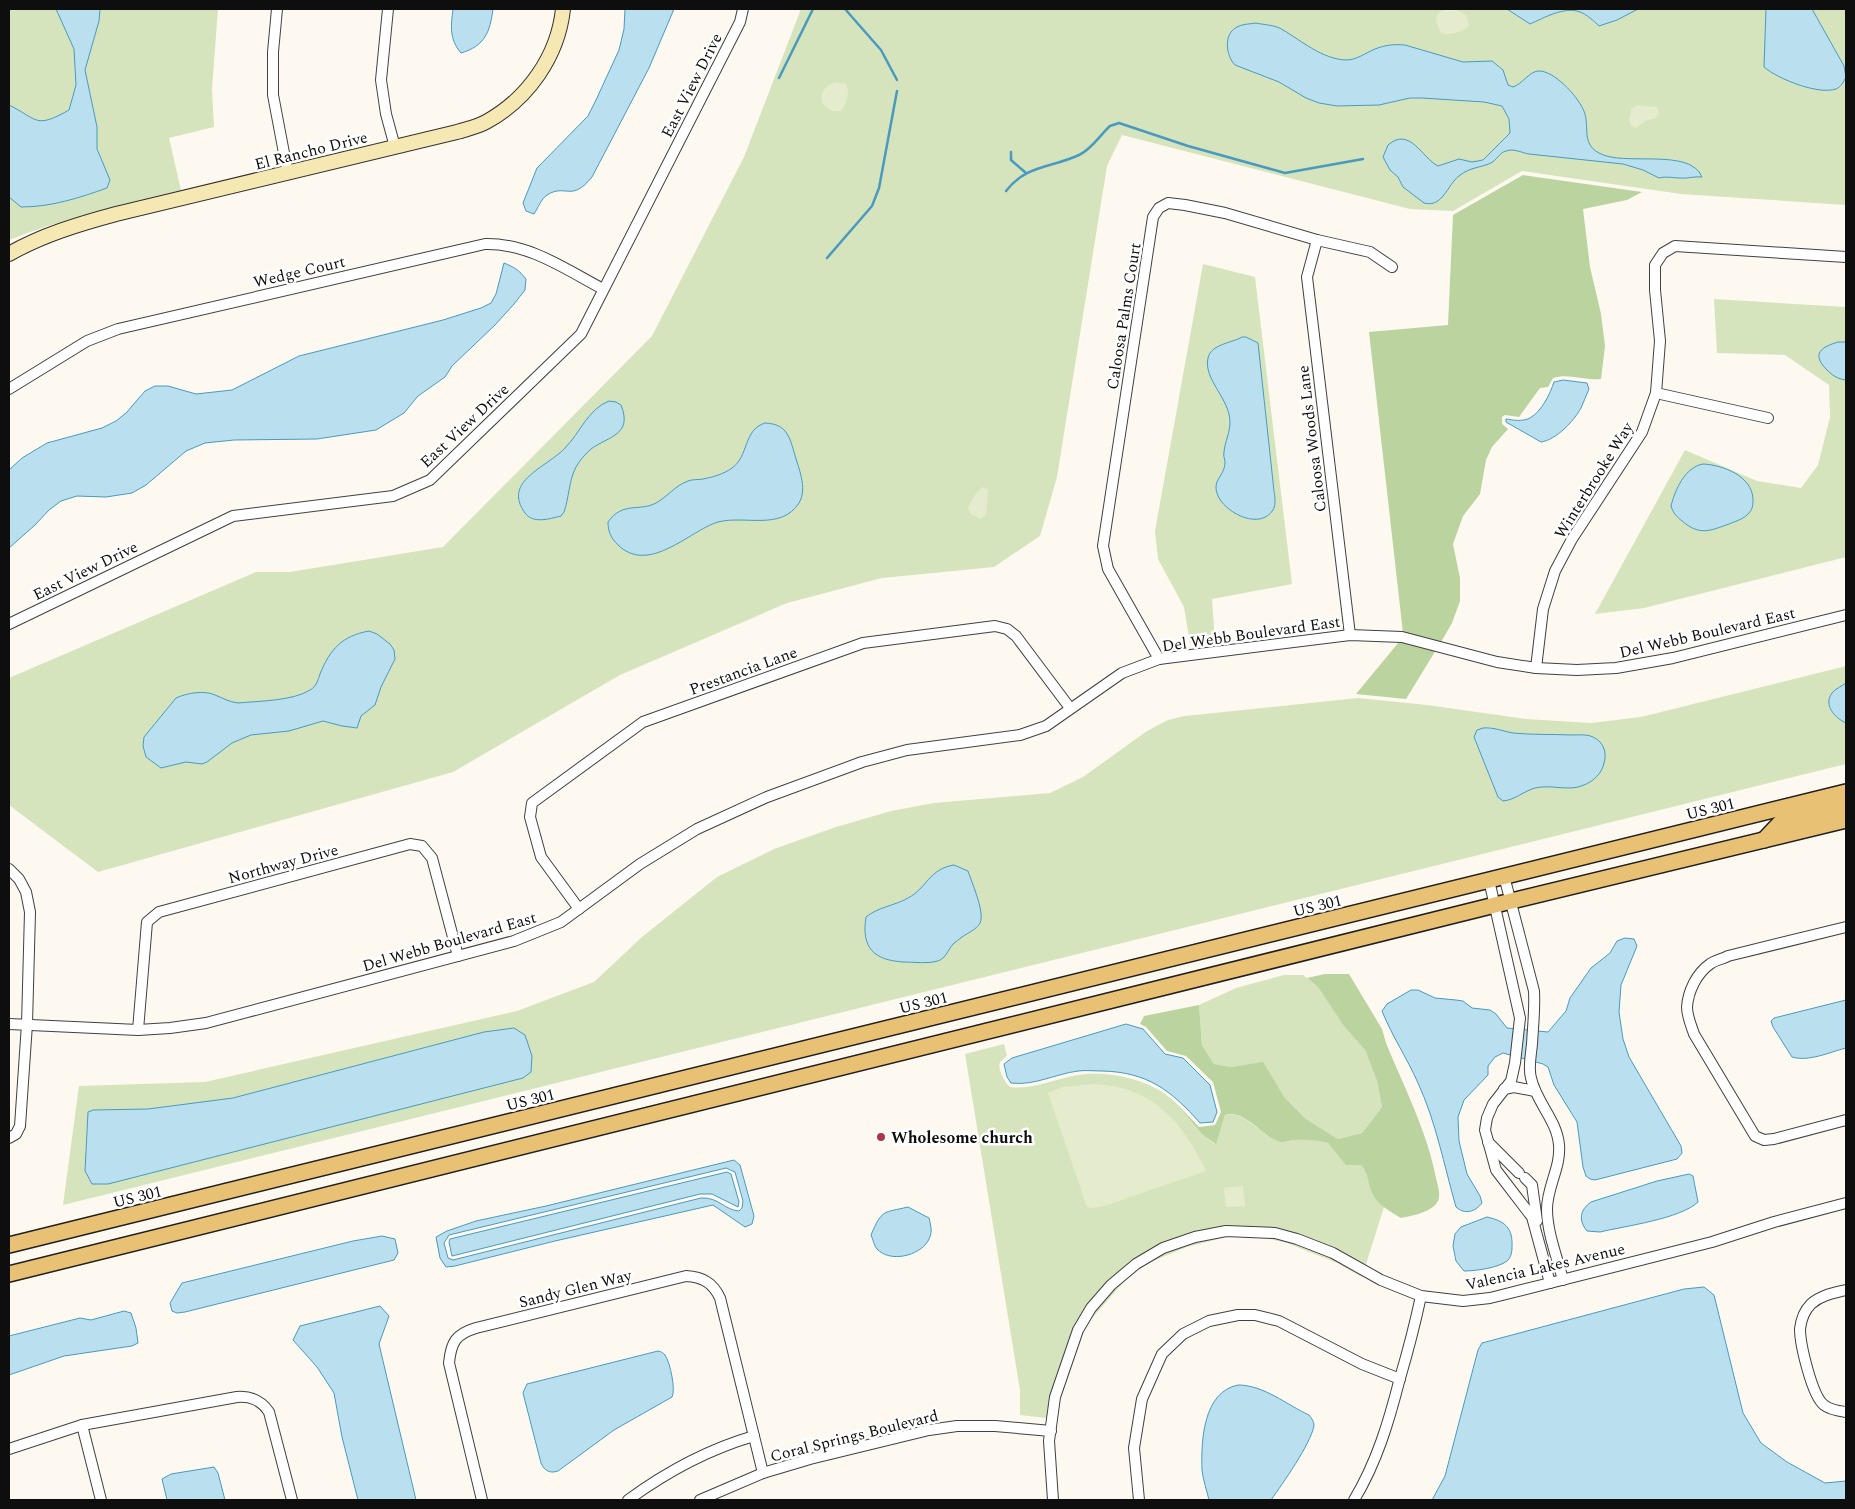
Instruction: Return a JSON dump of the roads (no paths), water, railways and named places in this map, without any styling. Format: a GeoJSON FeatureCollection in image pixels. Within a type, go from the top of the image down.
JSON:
{"type":"FeatureCollection","features":[{"type":"Feature","properties":{"kind":"main road","name":"US 301"},"geometry":{"type":"LineString","coordinates":[[9,1245],[1846,792]]}},
{"type":"Feature","properties":{"kind":"main road"},"geometry":{"type":"LineString","coordinates":[[1764,840],[1780,823],[1846,806]]}},
{"type":"Feature","properties":{"kind":"main road"},"geometry":{"type":"LineString","coordinates":[[9,1274],[1511,901],[1846,820]]}},
{"type":"Feature","properties":{"kind":"main road"},"geometry":{"type":"LineString","coordinates":[[230,1191],[237,1218]]}},
{"type":"Feature","properties":{"kind":"street"},"geometry":{"type":"LineString","coordinates":[[277,9],[273,52],[273,95],[288,174]]}},
{"type":"Feature","properties":{"kind":"street"},"geometry":{"type":"LineString","coordinates":[[388,9],[381,80],[386,114],[395,147]]}},
{"type":"Feature","properties":{"kind":"street","name":"El Rancho Drive"},"geometry":{"type":"LineString","coordinates":[[9,254],[22,246],[70,226],[457,132],[485,122],[514,102],[535,80],[556,41],[563,9]]}},
{"type":"Feature","properties":{"kind":"street","name":"East View Drive"},"geometry":{"type":"LineString","coordinates":[[9,624],[233,516],[393,496],[430,480],[581,334],[740,22],[742,9]]}},
{"type":"Feature","properties":{"kind":"street","name":"Caloosa Palms Court"},"geometry":{"type":"LineString","coordinates":[[1159,659],[1108,569],[1102,546],[1153,217],[1159,208],[1168,203],[1226,213],[1317,240],[1370,252],[1392,266]]}},
{"type":"Feature","properties":{"kind":"street","name":"Caloosa Woods Lane"},"geometry":{"type":"LineString","coordinates":[[1317,240],[1307,277],[1350,635]]}},
{"type":"Feature","properties":{"kind":"street","name":"Wedge Court"},"geometry":{"type":"LineString","coordinates":[[9,389],[87,341],[118,330],[485,244],[510,245],[525,249],[603,289]]}},
{"type":"Feature","properties":{"kind":"street","name":"Winterbrooke Way"},"geometry":{"type":"LineString","coordinates":[[1536,668],[1543,609],[1555,571],[1572,539],[1642,432],[1656,393],[1660,341],[1655,290],[1655,265],[1663,252],[1675,246],[1681,246],[1846,257]]}},
{"type":"Feature","properties":{"kind":"street"},"geometry":{"type":"LineString","coordinates":[[1656,393],[1768,418]]}},
{"type":"Feature","properties":{"kind":"street","name":"Del Webb Boulevard East"},"geometry":{"type":"LineString","coordinates":[[9,1024],[138,1030],[206,1023],[514,941],[561,922],[640,864],[697,829],[767,797],[862,762],[907,750],[1020,735],[1046,726],[1122,673],[1159,659],[1350,635],[1402,638],[1497,662],[1536,668],[1576,670],[1616,668],[1673,658],[1846,615]]}},
{"type":"Feature","properties":{"kind":"street","name":"Prestancia Lane"},"geometry":{"type":"LineString","coordinates":[[579,909],[541,857],[530,817],[532,803],[644,722],[863,643],[995,626],[1007,629],[1016,636],[1070,708]]}},
{"type":"Feature","properties":{"kind":"street","name":"Northway Drive"},"geometry":{"type":"LineString","coordinates":[[138,1030],[147,922],[159,912],[410,844],[422,846],[432,858],[458,956]]}},
{"type":"Feature","properties":{"kind":"street"},"geometry":{"type":"LineString","coordinates":[[9,869],[23,886],[30,904],[27,1024],[20,1126],[16,1134],[9,1138]]}},
{"type":"Feature","properties":{"kind":"street"},"geometry":{"type":"LineString","coordinates":[[1504,876],[1534,991],[1531,1078],[1535,1091],[1554,1125],[1559,1145],[1559,1158],[1547,1207],[1563,1280]]}},
{"type":"Feature","properties":{"kind":"street"},"geometry":{"type":"LineString","coordinates":[[1489,880],[1520,1018],[1515,1063],[1511,1080],[1492,1104],[1485,1130],[1496,1170],[1532,1217],[1539,1237]]}},
{"type":"Feature","properties":{"kind":"street"},"geometry":{"type":"LineString","coordinates":[[1846,927],[1728,956],[1711,963],[1699,974],[1692,988],[1687,1008],[1694,1034],[1755,1136],[1764,1140],[1774,1139],[1846,1120]]}},
{"type":"Feature","properties":{"kind":"street"},"geometry":{"type":"LineString","coordinates":[[1504,1089],[1514,1087],[1535,1091]]}},
{"type":"Feature","properties":{"kind":"street"},"geometry":{"type":"LineString","coordinates":[[1488,1142],[1532,1185],[1539,1237],[1550,1283]]}},
{"type":"Feature","properties":{"kind":"street","name":"Valencia Lakes Avenue"},"geometry":{"type":"LineString","coordinates":[[1053,1500],[1049,1442],[1055,1397],[1078,1330],[1091,1308],[1111,1285],[1136,1264],[1163,1248],[1194,1237],[1226,1231],[1275,1233],[1333,1253],[1381,1280],[1421,1296],[1463,1301],[1490,1298],[1712,1242],[1774,1222],[1846,1203]]}},
{"type":"Feature","properties":{"kind":"street","name":"Sandy Glen Way"},"geometry":{"type":"LineString","coordinates":[[482,1500],[449,1362],[450,1350],[456,1338],[476,1328],[686,1276],[698,1277],[708,1282],[720,1298],[763,1473]]}},
{"type":"Feature","properties":{"kind":"street"},"geometry":{"type":"LineString","coordinates":[[1846,1290],[1824,1296],[1810,1305],[1802,1319],[1800,1328],[1801,1340],[1815,1393],[1824,1405],[1846,1412]]}},
{"type":"Feature","properties":{"kind":"street"},"geometry":{"type":"LineString","coordinates":[[1354,1500],[1367,1480],[1381,1444],[1421,1296]]}},
{"type":"Feature","properties":{"kind":"street"},"geometry":{"type":"LineString","coordinates":[[1139,1500],[1134,1448],[1142,1398],[1162,1354],[1182,1334],[1208,1321],[1238,1315],[1255,1314],[1279,1321],[1362,1364],[1400,1378]]}},
{"type":"Feature","properties":{"kind":"street"},"geometry":{"type":"LineString","coordinates":[[9,1449],[82,1425],[246,1396],[255,1398],[269,1412],[292,1500]]}},
{"type":"Feature","properties":{"kind":"street"},"geometry":{"type":"LineString","coordinates":[[82,1425],[101,1500]]}},
{"type":"Feature","properties":{"kind":"street","name":"Coral Springs Boulevard"},"geometry":{"type":"LineString","coordinates":[[700,1500],[763,1473],[810,1459],[928,1430],[956,1426],[995,1426],[1050,1431]]}},
{"type":"Feature","properties":{"kind":"street"},"geometry":{"type":"LineString","coordinates":[[628,1500],[672,1472],[717,1449],[754,1436]]}},
{"type":"Feature","properties":{"kind":"water"},"geometry":{"type":"Polygon","coordinates":[[[56,9],[100,9],[99,21],[85,70],[97,127],[97,149],[110,180],[107,188],[75,198],[54,204],[21,207],[9,197],[9,105],[32,118],[43,121],[50,119],[69,110],[76,85],[74,49],[56,9]]]}},
{"type":"Feature","properties":{"kind":"water"},"geometry":{"type":"Polygon","coordinates":[[[453,9],[493,9],[490,25],[485,37],[476,46],[461,53],[454,43],[451,27],[453,9]]]}},
{"type":"Feature","properties":{"kind":"water"},"geometry":{"type":"Polygon","coordinates":[[[625,9],[674,9],[649,68],[592,177],[585,185],[574,191],[559,191],[547,195],[541,201],[534,214],[526,211],[523,203],[537,168],[588,116],[596,100],[619,50],[624,29],[625,9]]]}},
{"type":"Feature","properties":{"kind":"water"},"geometry":{"type":"Polygon","coordinates":[[[1507,9],[1638,9],[1617,20],[1599,26],[1585,14],[1567,10],[1530,24],[1507,9]]]}},
{"type":"Feature","properties":{"kind":"water"},"geometry":{"type":"Polygon","coordinates":[[[1766,9],[1812,9],[1844,66],[1846,77],[1839,87],[1828,90],[1809,88],[1788,81],[1764,67],[1766,9]]]}},
{"type":"Feature","properties":{"kind":"water"},"geometry":{"type":"Polygon","coordinates":[[[1256,23],[1280,28],[1313,49],[1337,59],[1350,60],[1382,47],[1405,45],[1463,62],[1492,61],[1503,70],[1508,85],[1513,87],[1535,72],[1544,72],[1558,79],[1580,104],[1585,115],[1588,139],[1593,149],[1599,153],[1610,157],[1670,160],[1684,163],[1695,168],[1702,177],[1659,178],[1643,170],[1623,164],[1529,154],[1509,150],[1502,153],[1491,163],[1463,173],[1436,202],[1424,203],[1403,187],[1398,177],[1390,170],[1383,157],[1388,145],[1396,140],[1403,139],[1409,141],[1438,166],[1459,159],[1472,162],[1483,160],[1510,133],[1509,119],[1502,106],[1484,102],[1422,98],[1410,98],[1379,105],[1337,106],[1319,103],[1306,98],[1279,82],[1235,65],[1227,45],[1230,35],[1239,26],[1256,23]]]}},
{"type":"Feature","properties":{"kind":"water"},"geometry":{"type":"Polygon","coordinates":[[[504,263],[516,269],[526,279],[525,290],[495,325],[452,366],[445,377],[418,396],[404,413],[376,430],[317,439],[234,440],[205,443],[186,451],[146,485],[132,493],[106,497],[77,496],[61,501],[9,548],[9,470],[22,458],[47,443],[102,428],[116,421],[126,413],[145,391],[155,386],[168,386],[196,394],[232,390],[299,356],[443,320],[481,308],[491,303],[496,294],[504,263]]]}},
{"type":"Feature","properties":{"kind":"water"},"geometry":{"type":"Polygon","coordinates":[[[1242,337],[1258,343],[1275,496],[1273,510],[1267,516],[1260,519],[1244,518],[1229,509],[1219,498],[1216,487],[1224,468],[1225,444],[1230,422],[1226,405],[1209,374],[1208,358],[1210,353],[1217,347],[1242,337]]]}},
{"type":"Feature","properties":{"kind":"water"},"geometry":{"type":"Polygon","coordinates":[[[1838,342],[1846,342],[1846,380],[1837,378],[1830,373],[1819,359],[1820,351],[1838,342]]]}},
{"type":"Feature","properties":{"kind":"water"},"geometry":{"type":"Polygon","coordinates":[[[1563,380],[1587,383],[1589,389],[1578,413],[1553,438],[1541,442],[1506,422],[1506,419],[1524,420],[1530,418],[1545,402],[1554,382],[1563,380]]]}},
{"type":"Feature","properties":{"kind":"water"},"geometry":{"type":"Polygon","coordinates":[[[609,401],[621,405],[624,415],[622,429],[591,449],[579,462],[572,478],[564,512],[561,516],[537,520],[532,519],[525,513],[519,502],[519,492],[523,484],[529,476],[565,448],[590,415],[609,401]]]}},
{"type":"Feature","properties":{"kind":"water"},"geometry":{"type":"Polygon","coordinates":[[[765,423],[777,425],[788,435],[800,471],[802,497],[791,512],[783,517],[773,519],[718,522],[656,553],[643,555],[630,553],[613,540],[609,532],[608,522],[619,511],[650,506],[664,498],[679,485],[688,481],[722,474],[729,470],[741,457],[753,431],[765,423]]]}},
{"type":"Feature","properties":{"kind":"water"},"geometry":{"type":"Polygon","coordinates":[[[1703,464],[1727,469],[1748,484],[1753,506],[1747,515],[1740,520],[1705,531],[1688,526],[1677,516],[1671,506],[1678,486],[1686,474],[1703,464]]]}},
{"type":"Feature","properties":{"kind":"water"},"geometry":{"type":"Polygon","coordinates":[[[369,631],[377,634],[390,644],[394,650],[395,659],[381,687],[375,705],[361,716],[357,728],[323,721],[289,731],[251,735],[232,743],[202,764],[186,762],[161,768],[146,757],[143,746],[144,737],[176,698],[201,692],[211,693],[238,703],[275,700],[303,694],[312,689],[318,681],[328,657],[338,645],[351,636],[369,631]]]}},
{"type":"Feature","properties":{"kind":"water"},"geometry":{"type":"Polygon","coordinates":[[[1846,683],[1846,723],[1834,714],[1829,702],[1833,692],[1846,683]]]}},
{"type":"Feature","properties":{"kind":"water"},"geometry":{"type":"Polygon","coordinates":[[[1483,728],[1520,734],[1591,736],[1597,739],[1604,748],[1605,759],[1603,767],[1594,779],[1578,787],[1535,788],[1512,799],[1503,801],[1498,797],[1474,737],[1477,730],[1483,728]]]}},
{"type":"Feature","properties":{"kind":"water"},"geometry":{"type":"Polygon","coordinates":[[[954,865],[968,871],[980,909],[981,920],[979,925],[953,944],[945,956],[938,961],[921,963],[903,962],[893,961],[877,955],[868,944],[865,928],[866,917],[908,898],[939,870],[954,865]]]}},
{"type":"Feature","properties":{"kind":"water"},"geometry":{"type":"Polygon","coordinates":[[[1625,938],[1634,939],[1637,946],[1621,985],[1619,1012],[1623,1039],[1629,1057],[1681,1146],[1682,1153],[1677,1159],[1595,1180],[1590,1179],[1586,1176],[1583,1167],[1577,1122],[1554,1085],[1548,1067],[1503,1053],[1495,1057],[1488,1066],[1488,1075],[1464,1100],[1458,1117],[1459,1141],[1467,1174],[1482,1203],[1476,1209],[1470,1211],[1466,1212],[1459,1209],[1456,1207],[1435,1128],[1424,1098],[1382,1011],[1387,1004],[1411,990],[1418,990],[1435,998],[1463,1001],[1472,1008],[1490,1010],[1496,1014],[1507,1028],[1548,1032],[1566,1011],[1570,998],[1591,968],[1610,953],[1617,941],[1625,938]]]}},
{"type":"Feature","properties":{"kind":"water"},"geometry":{"type":"Polygon","coordinates":[[[1846,1000],[1846,1048],[1812,1057],[1792,1057],[1771,1021],[1774,1018],[1846,1000]]]}},
{"type":"Feature","properties":{"kind":"water"},"geometry":{"type":"Polygon","coordinates":[[[1126,1024],[1143,1029],[1165,1054],[1183,1058],[1210,1085],[1217,1112],[1213,1122],[1200,1123],[1168,1092],[1145,1079],[1132,1075],[1118,1072],[1081,1071],[1069,1072],[1028,1083],[1011,1083],[1007,1077],[1004,1064],[1012,1058],[1126,1024]]]}},
{"type":"Feature","properties":{"kind":"water"},"geometry":{"type":"Polygon","coordinates":[[[514,1028],[525,1035],[532,1056],[531,1072],[523,1078],[108,1184],[92,1184],[85,1171],[88,1112],[93,1110],[148,1109],[233,1098],[484,1032],[514,1028]]]}},
{"type":"Feature","properties":{"kind":"water"},"geometry":{"type":"Polygon","coordinates":[[[734,1160],[740,1165],[754,1216],[752,1224],[745,1227],[713,1205],[455,1266],[446,1267],[440,1258],[436,1237],[447,1231],[476,1221],[546,1206],[734,1160]],[[726,1168],[449,1235],[444,1243],[448,1258],[453,1260],[701,1198],[712,1199],[739,1211],[742,1208],[743,1201],[735,1172],[726,1168]]]}},
{"type":"Feature","properties":{"kind":"water"},"geometry":{"type":"Polygon","coordinates":[[[727,1172],[731,1174],[739,1202],[738,1207],[712,1194],[700,1194],[452,1256],[450,1239],[727,1172]]]}},
{"type":"Feature","properties":{"kind":"water"},"geometry":{"type":"Polygon","coordinates":[[[1689,1174],[1693,1176],[1698,1202],[1690,1208],[1666,1217],[1600,1232],[1587,1231],[1582,1223],[1581,1215],[1584,1208],[1591,1202],[1657,1181],[1689,1174]]]}},
{"type":"Feature","properties":{"kind":"water"},"geometry":{"type":"Polygon","coordinates":[[[908,1207],[929,1218],[931,1227],[930,1238],[918,1251],[904,1256],[889,1256],[876,1248],[871,1235],[881,1216],[888,1212],[908,1207]]]}},
{"type":"Feature","properties":{"kind":"water"},"geometry":{"type":"Polygon","coordinates":[[[1487,1217],[1507,1226],[1512,1240],[1510,1257],[1498,1266],[1464,1271],[1456,1261],[1453,1246],[1455,1234],[1461,1227],[1487,1217]]]}},
{"type":"Feature","properties":{"kind":"water"},"geometry":{"type":"Polygon","coordinates":[[[382,1236],[395,1239],[398,1253],[394,1260],[185,1312],[177,1313],[172,1311],[170,1303],[182,1283],[353,1241],[382,1236]]]}},
{"type":"Feature","properties":{"kind":"water"},"geometry":{"type":"Polygon","coordinates":[[[1704,1287],[1714,1295],[1743,1413],[1761,1443],[1787,1462],[1825,1483],[1846,1481],[1846,1500],[1432,1500],[1445,1476],[1478,1350],[1482,1343],[1684,1289],[1704,1287]]]}},
{"type":"Feature","properties":{"kind":"water"},"geometry":{"type":"Polygon","coordinates":[[[380,1306],[389,1316],[379,1344],[416,1500],[358,1500],[342,1437],[334,1393],[317,1367],[293,1340],[300,1326],[380,1306]]]}},
{"type":"Feature","properties":{"kind":"water"},"geometry":{"type":"Polygon","coordinates":[[[124,1311],[131,1313],[138,1343],[132,1346],[64,1356],[9,1375],[9,1336],[80,1318],[91,1320],[124,1311]]]}},
{"type":"Feature","properties":{"kind":"water"},"geometry":{"type":"Polygon","coordinates":[[[658,1351],[665,1355],[669,1364],[673,1382],[672,1397],[614,1430],[558,1471],[549,1472],[545,1469],[541,1463],[523,1393],[527,1384],[658,1351]]]}},
{"type":"Feature","properties":{"kind":"water"},"geometry":{"type":"Polygon","coordinates":[[[1238,1385],[1257,1388],[1275,1396],[1309,1415],[1314,1423],[1302,1453],[1271,1500],[1209,1500],[1202,1470],[1202,1445],[1206,1419],[1217,1397],[1226,1389],[1238,1385]]]}},
{"type":"Feature","properties":{"kind":"water"},"geometry":{"type":"Polygon","coordinates":[[[214,1467],[218,1473],[225,1500],[167,1500],[162,1479],[171,1474],[214,1467]]]}},
{"type":"Feature","properties":{"kind":"waterway"},"geometry":{"type":"LineString","coordinates":[[779,78],[813,9]]}},
{"type":"Feature","properties":{"kind":"waterway"},"geometry":{"type":"LineString","coordinates":[[845,9],[881,50],[897,80]]}},
{"type":"Feature","properties":{"kind":"waterway"},"geometry":{"type":"LineString","coordinates":[[827,258],[872,206],[879,188],[897,91]]}},
{"type":"Feature","properties":{"kind":"waterway"},"geometry":{"type":"LineString","coordinates":[[1006,191],[1022,176],[1084,152],[1110,126],[1119,123],[1188,146],[1285,173],[1363,159]]}},
{"type":"Feature","properties":{"kind":"waterway"},"geometry":{"type":"LineString","coordinates":[[1011,152],[1011,160],[1026,173]]}},
{"type":"Feature","properties":{"kind":"place","name":"Wholesome church"},"geometry":{"type":"Point","coordinates":[881,1137]}}]}
